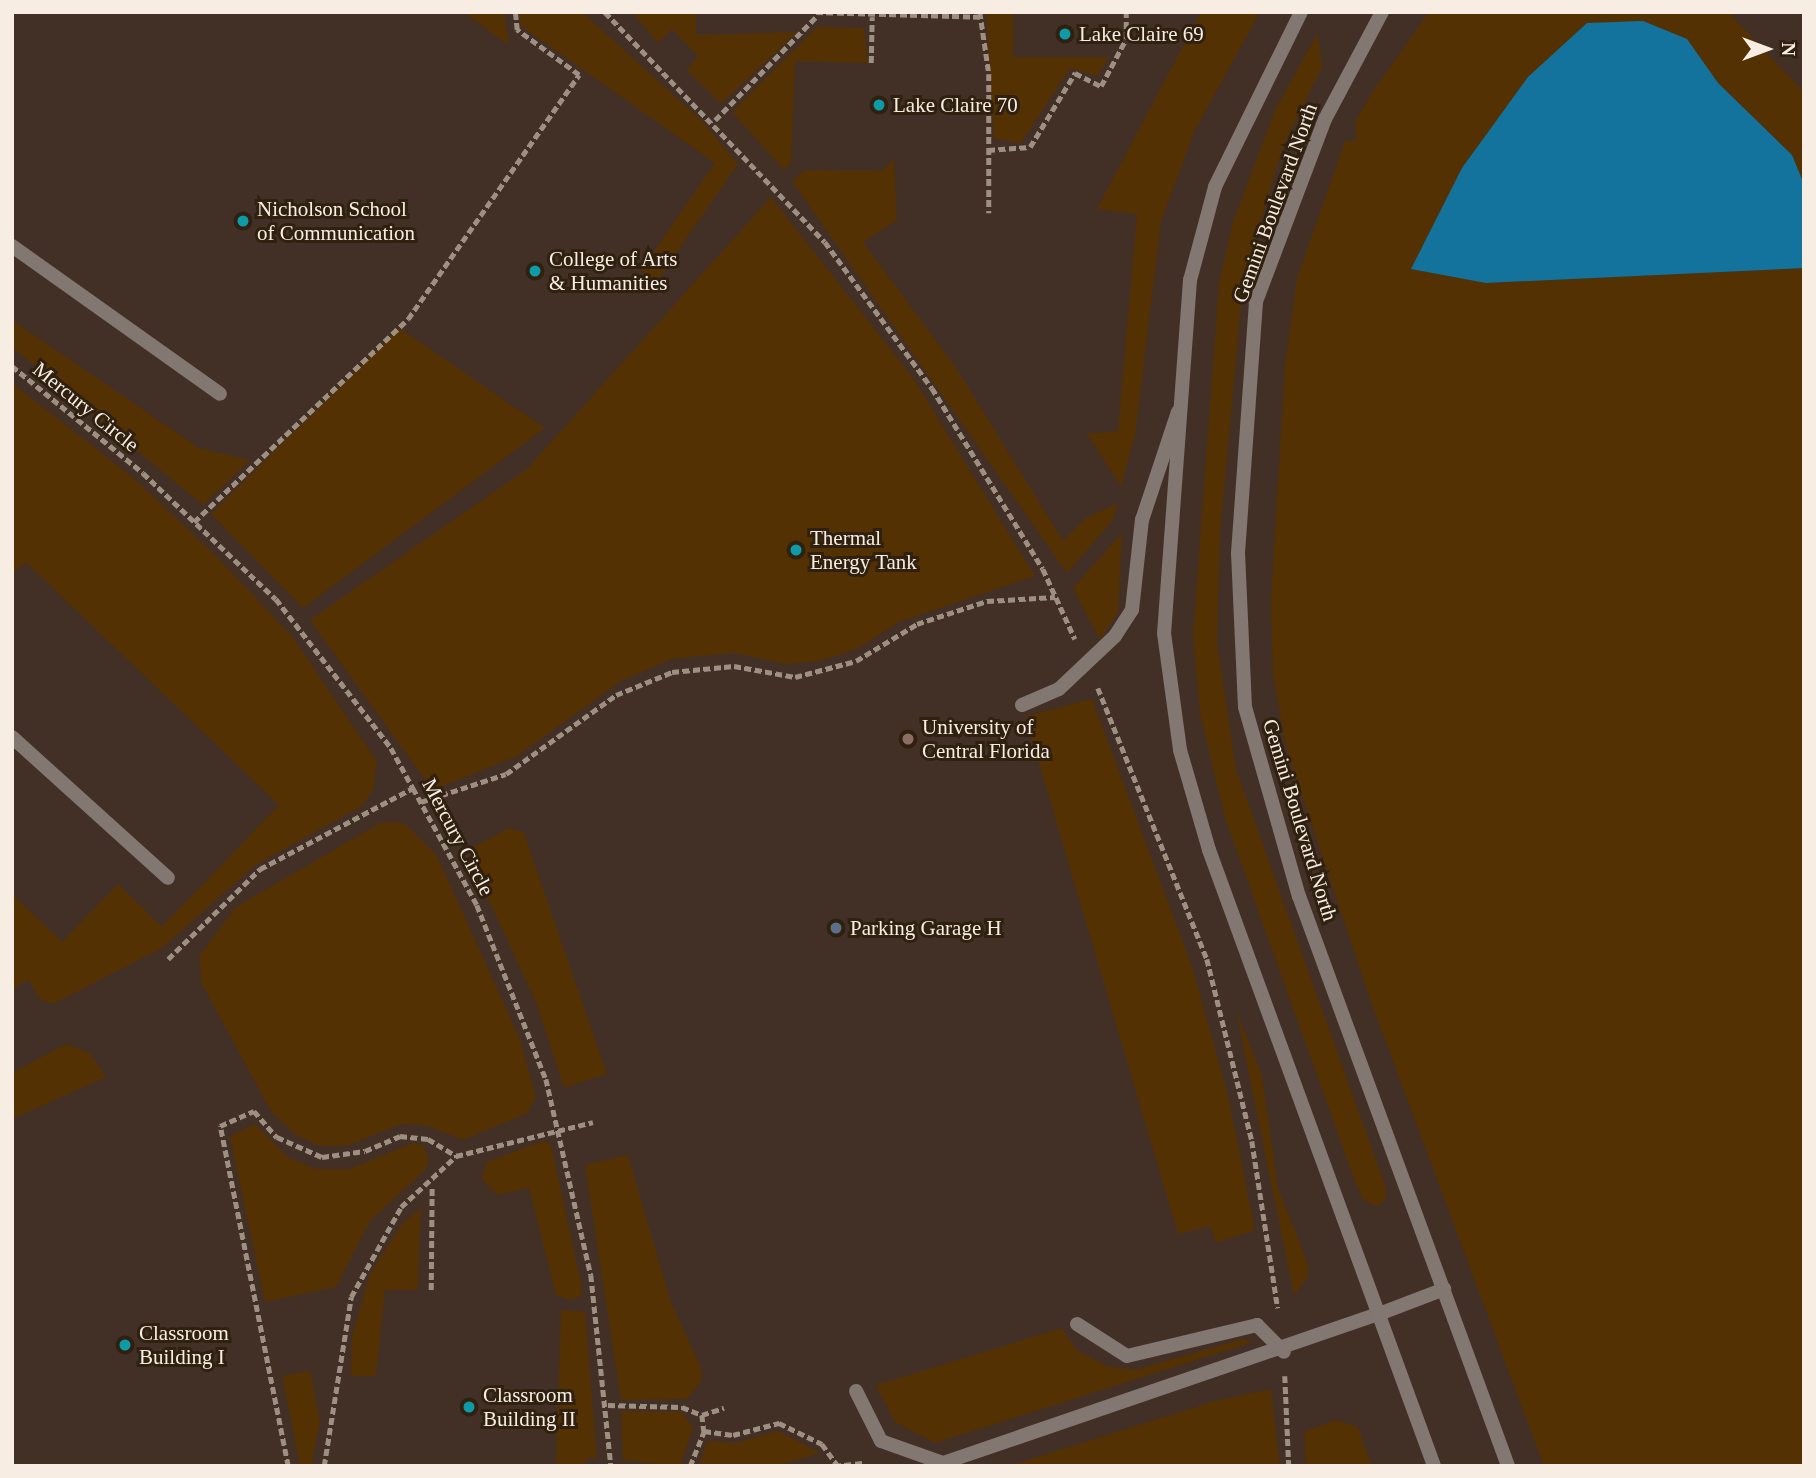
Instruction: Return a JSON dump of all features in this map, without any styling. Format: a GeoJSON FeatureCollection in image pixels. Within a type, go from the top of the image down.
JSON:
{"type":"FeatureCollection","features":[{"type":"Feature","properties":{"kind":"street"},"geometry":{"type":"LineString","coordinates":[[1301,12],[1216,187],[1190,280],[1164,633],[1180,750],[1209,850],[1434,1466]]}},
{"type":"Feature","properties":{"kind":"street","name":"Gemini Boulevard North"},"geometry":{"type":"LineString","coordinates":[[1382,12],[1325,119],[1255,302],[1238,553],[1244,694],[1248,734],[1299,896],[1508,1466]]}},
{"type":"Feature","properties":{"kind":"street"},"geometry":{"type":"LineString","coordinates":[[12,246],[219,394]]}},
{"type":"Feature","properties":{"kind":"street"},"geometry":{"type":"LineString","coordinates":[[1022,705],[1059,688],[1115,636],[1132,610],[1142,520],[1179,407]]}},
{"type":"Feature","properties":{"kind":"street"},"geometry":{"type":"LineString","coordinates":[[12,737],[168,878]]}},
{"type":"Feature","properties":{"kind":"street"},"geometry":{"type":"LineString","coordinates":[[856,1391],[881,1441],[943,1463],[1284,1352],[1444,1289]]}},
{"type":"Feature","properties":{"kind":"street"},"geometry":{"type":"LineString","coordinates":[[1077,1324],[1128,1356],[1257,1325],[1284,1352]]}},
{"type":"Feature","properties":{"kind":"path"},"geometry":{"type":"LineString","coordinates":[[194,522],[408,318],[579,75],[517,30],[514,12]]}},
{"type":"Feature","properties":{"kind":"path"},"geometry":{"type":"LineString","coordinates":[[988,150],[1030,147],[1075,73],[1101,86],[1126,39],[1126,12]]}},
{"type":"Feature","properties":{"kind":"path"},"geometry":{"type":"LineString","coordinates":[[715,120],[816,14],[872,17],[980,15],[989,74],[989,213]]}},
{"type":"Feature","properties":{"kind":"path"},"geometry":{"type":"LineString","coordinates":[[871,63],[872,17]]}},
{"type":"Feature","properties":{"kind":"path","name":"Mercury Circle"},"geometry":{"type":"LineString","coordinates":[[12,366],[194,522],[276,599],[391,748],[421,802],[520,1002],[560,1130],[591,1275],[608,1405],[611,1466]]}},
{"type":"Feature","properties":{"kind":"path"},"geometry":{"type":"LineString","coordinates":[[421,802],[506,774],[616,695],[672,672],[734,666],[795,677],[856,661],[917,624],[987,601],[1055,597]]}},
{"type":"Feature","properties":{"kind":"path"},"geometry":{"type":"LineString","coordinates":[[168,959],[260,869],[413,788]]}},
{"type":"Feature","properties":{"kind":"path"},"geometry":{"type":"LineString","coordinates":[[288,1466],[220,1126],[254,1111],[277,1137],[322,1157],[365,1151],[401,1136],[428,1139],[456,1156]]}},
{"type":"Feature","properties":{"kind":"path"},"geometry":{"type":"LineString","coordinates":[[324,1466],[351,1297],[401,1207],[432,1184],[456,1156],[593,1122]]}},
{"type":"Feature","properties":{"kind":"path"},"geometry":{"type":"LineString","coordinates":[[431,1290],[432,1184]]}},
{"type":"Feature","properties":{"kind":"path"},"geometry":{"type":"LineString","coordinates":[[608,1405],[682,1407],[702,1415],[724,1408]]}},
{"type":"Feature","properties":{"kind":"path"},"geometry":{"type":"LineString","coordinates":[[690,1466],[704,1431],[702,1415]]}},
{"type":"Feature","properties":{"kind":"path"},"geometry":{"type":"LineString","coordinates":[[704,1431],[733,1436],[779,1423],[822,1444],[838,1466]]}},
{"type":"Feature","properties":{"kind":"shaded area","name":"University of Central Florida"},"geometry":{"type":"Polygon","coordinates":[[[12,12],[1804,12],[1804,1466],[12,1466],[12,12]]]}},
{"type":"Feature","properties":{"kind":"shaded area"},"geometry":{"type":"Polygon","coordinates":[[[463,12],[504,12],[509,45],[463,12]]]}},
{"type":"Feature","properties":{"kind":"shaded area"},"geometry":{"type":"Polygon","coordinates":[[[519,12],[582,12],[702,121],[738,164],[652,288],[641,270],[715,163],[521,26],[519,12]]]}},
{"type":"Feature","properties":{"kind":"shaded area"},"geometry":{"type":"Polygon","coordinates":[[[632,12],[696,12],[696,35],[797,32],[721,104],[687,70],[698,56],[672,29],[658,43],[632,12]]]}},
{"type":"Feature","properties":{"kind":"shaded area"},"geometry":{"type":"Polygon","coordinates":[[[986,12],[1013,12],[1013,57],[1109,57],[1097,76],[1070,68],[1020,144],[994,138],[986,12]]]}},
{"type":"Feature","properties":{"kind":"shaded area"},"geometry":{"type":"Polygon","coordinates":[[[1201,12],[1260,12],[1195,130],[1161,222],[1135,436],[1121,486],[1087,434],[1118,431],[1137,214],[1097,209],[1201,12]]]}},
{"type":"Feature","properties":{"kind":"shaded area"},"geometry":{"type":"Polygon","coordinates":[[[1429,12],[1728,12],[1804,92],[1804,184],[1792,155],[1718,83],[1687,39],[1486,283],[1804,268],[1804,1466],[1544,1466],[1371,1002],[1286,747],[1273,675],[1271,600],[1285,365],[1297,278],[1345,141],[1356,141],[1355,122],[1371,94],[1429,12]]]}},
{"type":"Feature","properties":{"kind":"shaded area"},"geometry":{"type":"Polygon","coordinates":[[[817,27],[864,28],[868,63],[795,61],[791,164],[783,169],[732,112],[817,27]]]}},
{"type":"Feature","properties":{"kind":"shaded area"},"geometry":{"type":"Polygon","coordinates":[[[1318,33],[1322,67],[1282,149],[1243,282],[1220,533],[1217,643],[1236,769],[1385,1185],[1387,1197],[1378,1206],[1364,1201],[1356,1184],[1225,818],[1200,714],[1193,636],[1219,283],[1233,222],[1276,108],[1318,33]]]}},
{"type":"Feature","properties":{"kind":"shaded area"},"geometry":{"type":"Polygon","coordinates":[[[894,159],[897,220],[863,242],[957,369],[1063,541],[1087,517],[1118,503],[1113,520],[1067,573],[792,181],[805,170],[882,171],[894,159]]]}},
{"type":"Feature","properties":{"kind":"shaded area"},"geometry":{"type":"Polygon","coordinates":[[[771,197],[913,378],[1035,576],[899,622],[857,649],[820,661],[786,664],[734,653],[671,659],[621,681],[517,756],[438,788],[429,785],[310,620],[527,469],[771,197]]]}},
{"type":"Feature","properties":{"kind":"shaded area"},"geometry":{"type":"Polygon","coordinates":[[[12,320],[199,448],[250,460],[203,505],[12,347],[12,320]]]}},
{"type":"Feature","properties":{"kind":"shaded area"},"geometry":{"type":"Polygon","coordinates":[[[399,328],[545,428],[303,608],[211,514],[399,328]]]}},
{"type":"Feature","properties":{"kind":"shaded area"},"geometry":{"type":"Polygon","coordinates":[[[12,383],[136,480],[218,558],[291,635],[377,761],[373,790],[362,806],[254,866],[162,948],[53,1004],[40,999],[29,980],[12,989],[12,894],[62,942],[118,884],[162,927],[279,805],[26,562],[12,574],[12,383]]]}},
{"type":"Feature","properties":{"kind":"shaded area"},"geometry":{"type":"Polygon","coordinates":[[[1122,533],[1118,612],[1100,640],[1073,588],[1122,533]]]}},
{"type":"Feature","properties":{"kind":"shaded area"},"geometry":{"type":"Polygon","coordinates":[[[1092,699],[1193,969],[1228,1095],[1255,1230],[1216,1243],[1210,1226],[1178,1234],[1025,716],[1092,699]]]}},
{"type":"Feature","properties":{"kind":"shaded area"},"geometry":{"type":"Polygon","coordinates":[[[382,822],[404,823],[437,856],[519,1037],[536,1096],[528,1113],[463,1140],[425,1125],[401,1124],[349,1145],[320,1146],[296,1135],[271,1111],[202,984],[199,956],[236,907],[382,822]]]}},
{"type":"Feature","properties":{"kind":"shaded area"},"geometry":{"type":"Polygon","coordinates":[[[509,828],[524,833],[607,1074],[564,1088],[536,1002],[470,860],[474,847],[509,828]]]}},
{"type":"Feature","properties":{"kind":"shaded area"},"geometry":{"type":"Polygon","coordinates":[[[1236,1010],[1262,1075],[1278,1188],[1308,1264],[1308,1277],[1294,1295],[1236,1010]]]}},
{"type":"Feature","properties":{"kind":"shaded area"},"geometry":{"type":"Polygon","coordinates":[[[66,1044],[90,1053],[106,1077],[12,1119],[12,1073],[66,1044]]]}},
{"type":"Feature","properties":{"kind":"shaded area"},"geometry":{"type":"Polygon","coordinates":[[[255,1124],[287,1157],[316,1169],[349,1169],[413,1143],[424,1146],[429,1160],[425,1170],[370,1221],[336,1287],[265,1302],[230,1136],[255,1124]]]}},
{"type":"Feature","properties":{"kind":"shaded area"},"geometry":{"type":"Polygon","coordinates":[[[545,1140],[551,1145],[581,1283],[582,1296],[570,1300],[556,1295],[529,1188],[497,1195],[482,1179],[487,1162],[545,1140]]]}},
{"type":"Feature","properties":{"kind":"shaded area"},"geometry":{"type":"Polygon","coordinates":[[[628,1155],[671,1302],[701,1368],[702,1380],[687,1399],[621,1400],[585,1165],[628,1155]]]}},
{"type":"Feature","properties":{"kind":"shaded area"},"geometry":{"type":"Polygon","coordinates":[[[421,1208],[418,1290],[385,1290],[376,1376],[351,1376],[352,1336],[370,1274],[402,1224],[421,1208]]]}},
{"type":"Feature","properties":{"kind":"shaded area"},"geometry":{"type":"Polygon","coordinates":[[[561,1310],[585,1312],[597,1458],[587,1458],[586,1466],[556,1466],[561,1310]]]}},
{"type":"Feature","properties":{"kind":"shaded area"},"geometry":{"type":"Polygon","coordinates":[[[1062,1328],[1076,1350],[1107,1366],[1135,1370],[1243,1339],[1253,1342],[935,1443],[895,1422],[876,1385],[1062,1328]]]}},
{"type":"Feature","properties":{"kind":"shaded area"},"geometry":{"type":"Polygon","coordinates":[[[310,1371],[320,1421],[312,1464],[300,1466],[282,1376],[310,1371]]]}},
{"type":"Feature","properties":{"kind":"shaded area"},"geometry":{"type":"Polygon","coordinates":[[[1271,1389],[1280,1466],[1009,1466],[1215,1401],[1271,1389]]]}},
{"type":"Feature","properties":{"kind":"shaded area"},"geometry":{"type":"Polygon","coordinates":[[[621,1411],[682,1412],[693,1428],[680,1466],[623,1460],[621,1411]]]}},
{"type":"Feature","properties":{"kind":"shaded area"},"geometry":{"type":"Polygon","coordinates":[[[1336,1420],[1358,1427],[1372,1466],[1306,1466],[1304,1432],[1336,1420]]]}},
{"type":"Feature","properties":{"kind":"shaded area"},"geometry":{"type":"Polygon","coordinates":[[[778,1431],[820,1453],[776,1466],[699,1466],[707,1441],[735,1443],[778,1431]]]}},
{"type":"Feature","properties":{"kind":"water"},"geometry":{"type":"Polygon","coordinates":[[[1643,21],[1687,39],[1718,83],[1792,155],[1804,184],[1804,268],[1486,283],[1411,269],[1462,168],[1528,77],[1587,23],[1643,21]]]}},
{"type":"Feature","properties":{"kind":"place","name":"Lake Claire 69"},"geometry":{"type":"Point","coordinates":[1065,34]}},
{"type":"Feature","properties":{"kind":"place","name":"Lake Claire 70"},"geometry":{"type":"Point","coordinates":[879,105]}},
{"type":"Feature","properties":{"kind":"place","name":"Nicholson School of Communication"},"geometry":{"type":"Point","coordinates":[243,221]}},
{"type":"Feature","properties":{"kind":"place","name":"College of Arts & Humanities"},"geometry":{"type":"Point","coordinates":[535,271]}},
{"type":"Feature","properties":{"kind":"place","name":"Thermal Energy Tank"},"geometry":{"type":"Point","coordinates":[796,550]}},
{"type":"Feature","properties":{"kind":"place","name":"University of Central Florida"},"geometry":{"type":"Point","coordinates":[908,739]}},
{"type":"Feature","properties":{"kind":"place","name":"Parking Garage H"},"geometry":{"type":"Point","coordinates":[836,928]}},
{"type":"Feature","properties":{"kind":"place","name":"Classroom Building I"},"geometry":{"type":"Point","coordinates":[125,1345]}},
{"type":"Feature","properties":{"kind":"place","name":"Classroom Building II"},"geometry":{"type":"Point","coordinates":[469,1407]}}]}
